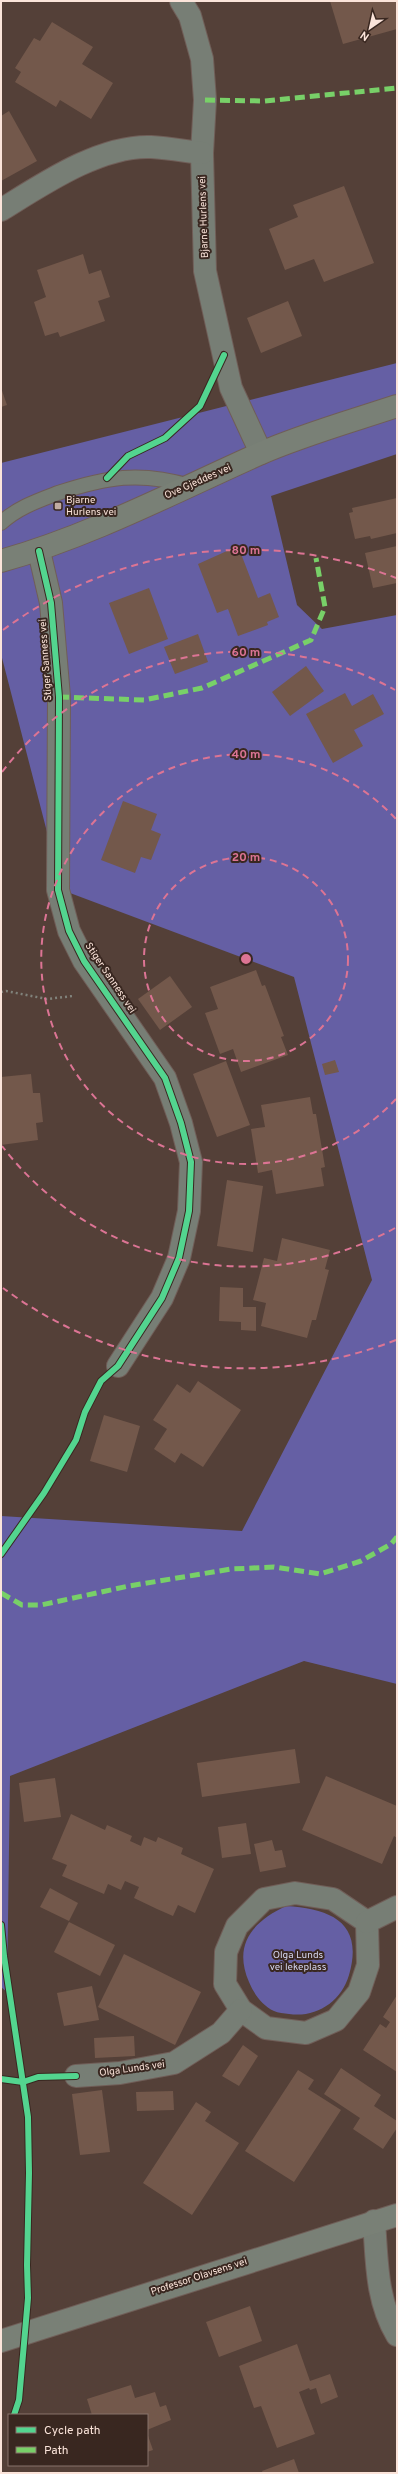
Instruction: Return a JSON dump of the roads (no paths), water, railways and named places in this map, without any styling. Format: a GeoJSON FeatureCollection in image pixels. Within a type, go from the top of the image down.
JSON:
{"type":"FeatureCollection","features":[{"type":"Feature","properties":{"kind":"street","name":"Bjarne Hurlens vei"},"geometry":{"type":"LineString","coordinates":[[181,1],[190,16],[202,60],[205,100],[202,153],[205,271],[231,388],[261,453]]}},
{"type":"Feature","properties":{"kind":"street"},"geometry":{"type":"LineString","coordinates":[[1,210],[63,173],[113,151],[150,147],[202,153]]}},
{"type":"Feature","properties":{"kind":"street","name":"Ove Gjeddes vei"},"geometry":{"type":"LineString","coordinates":[[1,561],[39,550],[190,486],[261,453],[397,406]]}},
{"type":"Feature","properties":{"kind":"street","name":"Stiger Sanness vei"},"geometry":{"type":"LineString","coordinates":[[39,550],[51,603],[59,698],[60,776],[58,890],[68,931],[84,961],[165,1078],[182,1123],[191,1162],[189,1211],[179,1258],[162,1298],[118,1366]]}},
{"type":"Feature","properties":{"kind":"street"},"geometry":{"type":"LineString","coordinates":[[295,1893],[333,1899],[367,1922],[368,1964],[359,1992],[336,2020],[306,2033],[266,2028],[241,2010],[225,1984],[226,1952],[237,1926],[264,1899],[295,1893]]}},
{"type":"Feature","properties":{"kind":"street"},"geometry":{"type":"LineString","coordinates":[[367,1922],[397,1907]]}},
{"type":"Feature","properties":{"kind":"street","name":"Olga Lunds vei"},"geometry":{"type":"LineString","coordinates":[[76,2076],[120,2073],[174,2063],[221,2033],[241,2010]]}},
{"type":"Feature","properties":{"kind":"street","name":"Professor Olavsens vei"},"geometry":{"type":"LineString","coordinates":[[1,2341],[374,2221],[397,2215]]}},
{"type":"Feature","properties":{"kind":"street"},"geometry":{"type":"LineString","coordinates":[[374,2221],[380,2294],[388,2321],[397,2336]]}},
{"type":"Feature","properties":{"kind":"lane"},"geometry":{"type":"LineString","coordinates":[[1,523],[32,502],[107,478],[132,476],[170,480],[190,486]]}},
{"type":"Feature","properties":{"kind":"place","name":"Bjarne Hurlens vei"},"geometry":{"type":"Point","coordinates":[58,506]}},
{"type":"Feature","properties":{"kind":"park label","name":"Olga Lunds vei lekeplass"},"geometry":{"type":"Point","coordinates":[298,1960]}}]}
